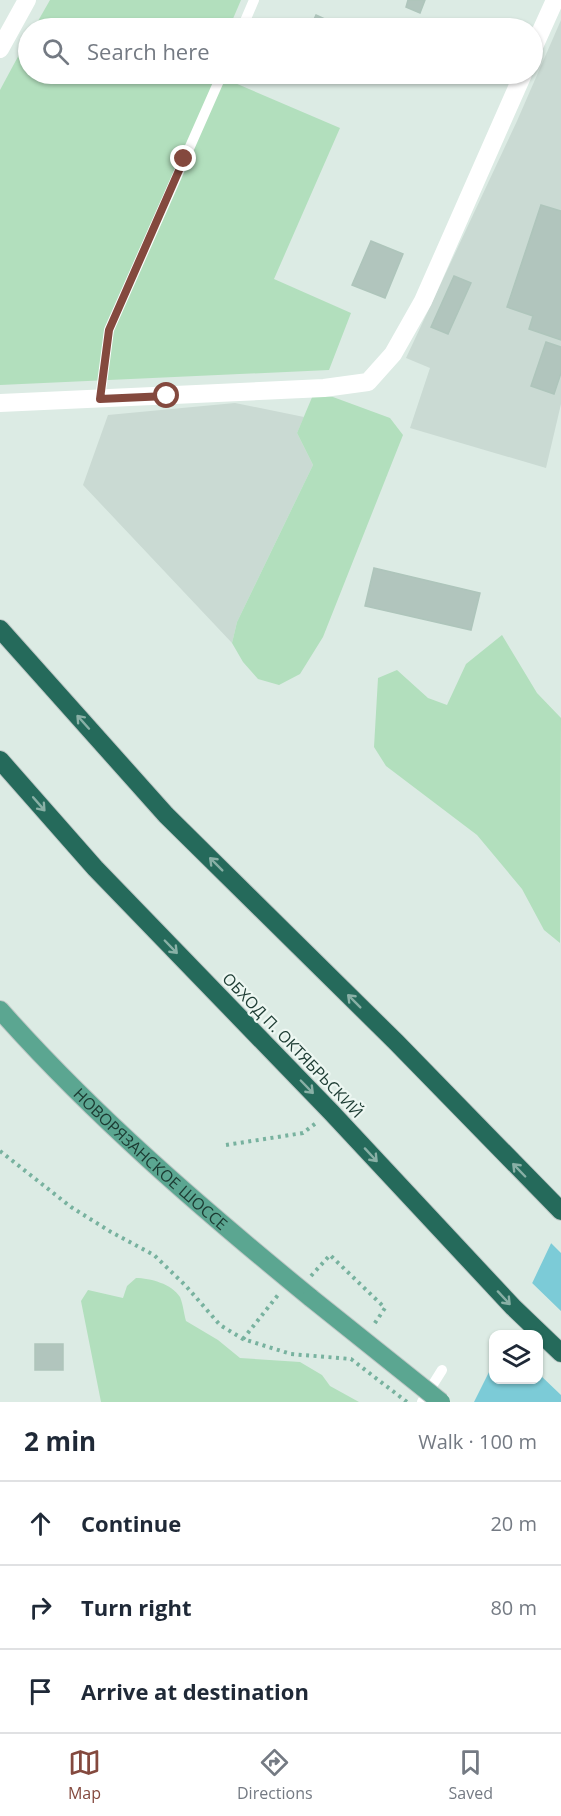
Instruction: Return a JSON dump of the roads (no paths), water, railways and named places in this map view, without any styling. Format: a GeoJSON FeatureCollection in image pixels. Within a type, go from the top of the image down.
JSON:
{"type":"FeatureCollection","features":[{"type":"Feature","properties":{"kind":"highway"},"geometry":{"type":"LineString","coordinates":[[0,629],[166,815],[396,1042],[561,1211]]}},
{"type":"Feature","properties":{"kind":"highway","name":"ОБХОД П. ОКТЯБРЬСКИЙ"},"geometry":{"type":"LineString","coordinates":[[0,760],[95,868],[331,1112],[513,1307],[561,1353]]}},
{"type":"Feature","properties":{"kind":"main road","name":"НОВОРЯЗАНСКОЕ ШОССЕ"},"geometry":{"type":"LineString","coordinates":[[0,1010],[63,1079],[128,1142],[238,1239],[308,1290],[441,1402]]}},
{"type":"Feature","properties":{"kind":"street"},"geometry":{"type":"LineString","coordinates":[[0,49],[27,0]]}},
{"type":"Feature","properties":{"kind":"street"},"geometry":{"type":"LineString","coordinates":[[543,27],[555,0]]}},
{"type":"Feature","properties":{"kind":"street"},"geometry":{"type":"LineString","coordinates":[[0,403],[324,388],[368,382],[393,354],[423,301],[519,84]]}},
{"type":"Feature","properties":{"kind":"lane"},"geometry":{"type":"LineString","coordinates":[[246,18],[254,0]]}},
{"type":"Feature","properties":{"kind":"lane"},"geometry":{"type":"LineString","coordinates":[[100,399],[109,330],[218,84]]}},
{"type":"Feature","properties":{"kind":"lane"},"geometry":{"type":"LineString","coordinates":[[422,1402],[442,1370]]}},
{"type":"Feature","properties":{"kind":"water"},"geometry":{"type":"Polygon","coordinates":[[[561,1212],[561,1402],[474,1402],[489,1372],[489,1384],[543,1384],[543,1330],[510,1330],[555,1235],[561,1212]]]}}]}
